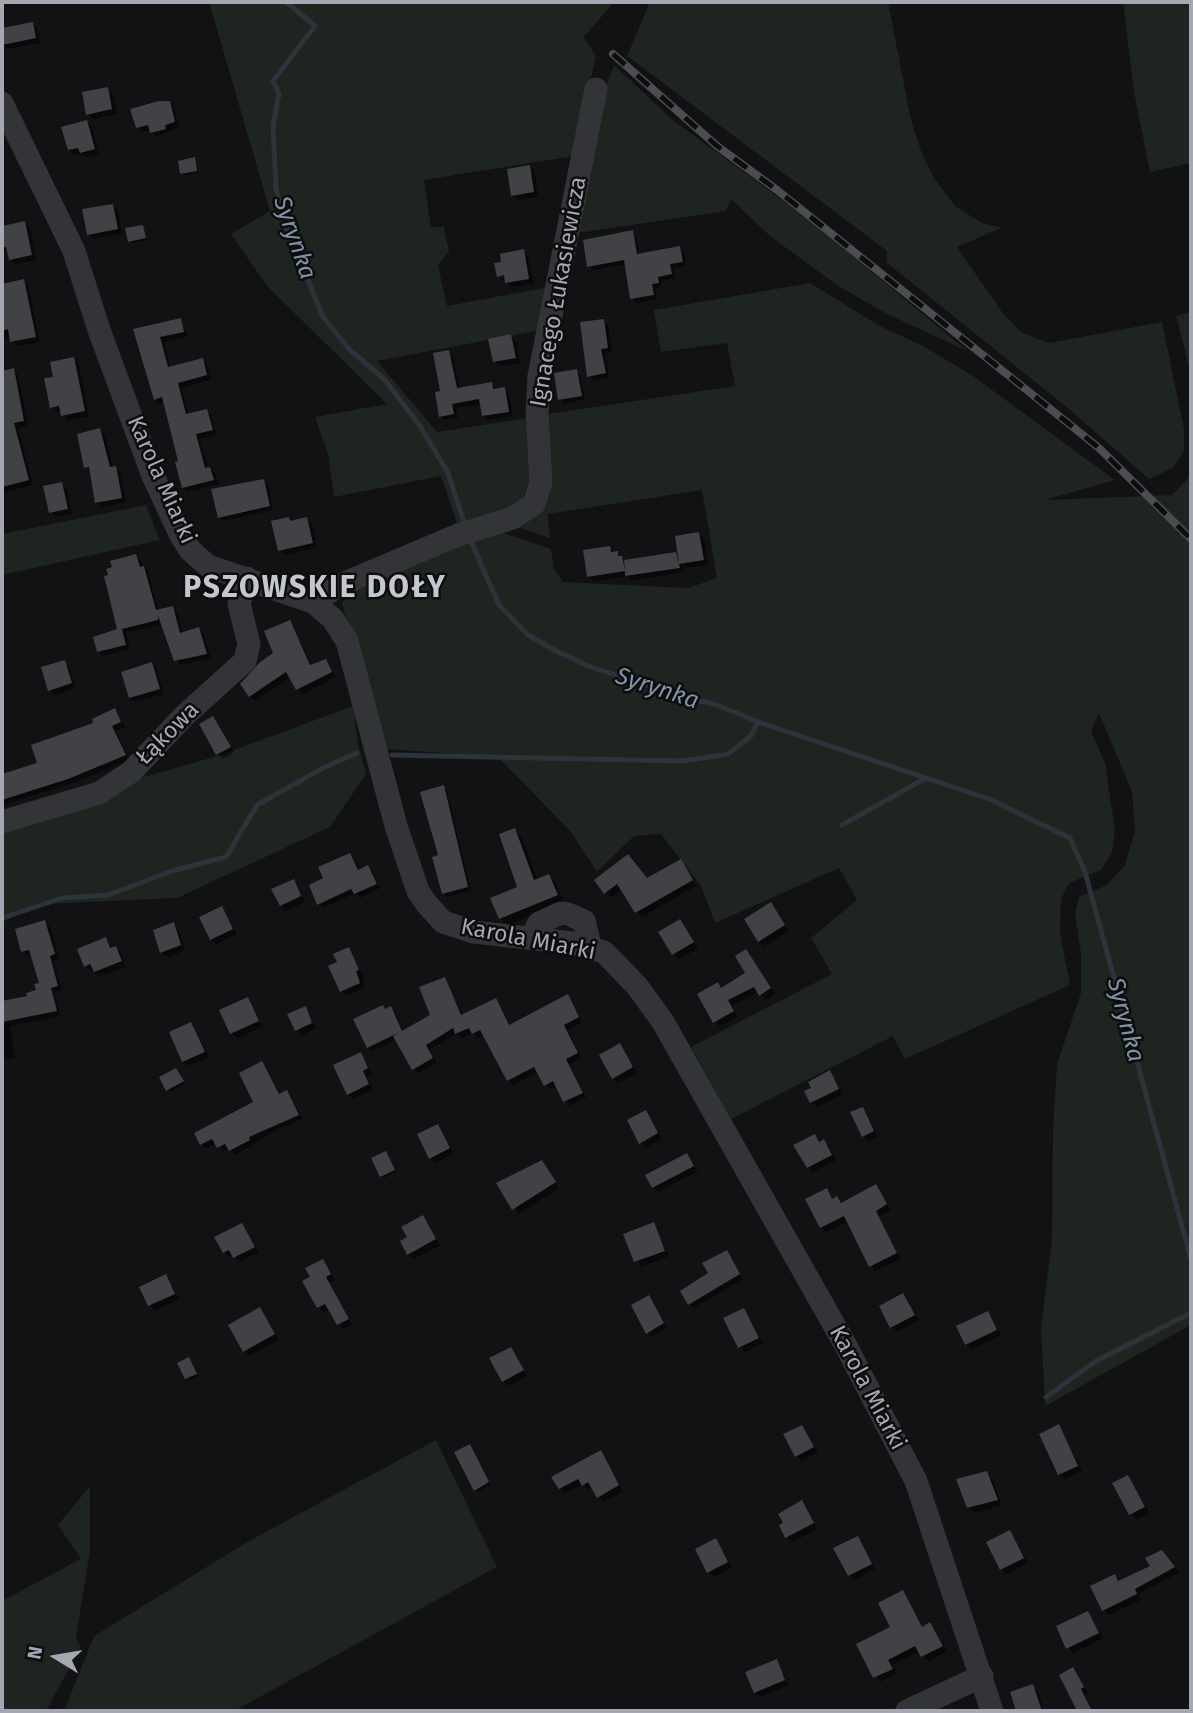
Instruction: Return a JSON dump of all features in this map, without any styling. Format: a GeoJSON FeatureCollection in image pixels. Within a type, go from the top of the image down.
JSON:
{"type":"FeatureCollection","features":[{"type":"Feature","properties":{"kind":"street","name":"Ignacego Łukasiewicza"},"geometry":{"type":"LineString","coordinates":[[313,601],[342,584],[468,532],[525,512],[539,493],[542,462],[537,413],[540,376],[596,89]]}},
{"type":"Feature","properties":{"kind":"street","name":"Karola Miarki"},"geometry":{"type":"LineString","coordinates":[[2,103],[74,251],[153,475],[180,534],[208,566],[313,601],[332,619],[346,641],[396,825],[422,897],[436,916],[450,925],[474,932],[531,938],[604,952],[623,969],[663,1022],[846,1346],[916,1481],[992,1711]]}},
{"type":"Feature","properties":{"kind":"street","name":"Łąkowa"},"geometry":{"type":"LineString","coordinates":[[2,822],[99,793],[131,772],[185,715],[244,661],[249,644],[239,604],[247,578]]}},
{"type":"Feature","properties":{"kind":"street"},"geometry":{"type":"LineString","coordinates":[[907,1711],[982,1676]]}},
{"type":"Feature","properties":{"kind":"shaded area"},"geometry":{"type":"Polygon","coordinates":[[[209,2],[614,2],[584,37],[596,56],[574,156],[424,180],[431,227],[444,227],[449,251],[438,265],[447,306],[549,287],[541,330],[377,361],[437,432],[534,417],[533,479],[518,506],[459,529],[441,476],[334,497],[328,454],[315,417],[387,404],[267,286],[231,234],[270,211],[209,2]]]}},
{"type":"Feature","properties":{"kind":"shaded area"},"geometry":{"type":"Polygon","coordinates":[[[650,2],[888,2],[911,120],[921,151],[934,178],[955,206],[982,223],[1001,228],[957,247],[1002,312],[1021,332],[1049,343],[1162,322],[1184,429],[1184,451],[1173,468],[1149,479],[1069,409],[886,262],[887,251],[627,56],[650,2]]]}},
{"type":"Feature","properties":{"kind":"shaded area"},"geometry":{"type":"Polygon","coordinates":[[[1123,2],[1191,2],[1191,163],[1150,172],[1134,92],[1123,2]]]}},
{"type":"Feature","properties":{"kind":"shaded area"},"geometry":{"type":"Polygon","coordinates":[[[614,65],[674,121],[812,222],[967,351],[887,314],[838,286],[770,236],[731,199],[726,211],[571,234],[600,101],[614,65]]]}},
{"type":"Feature","properties":{"kind":"shaded area"},"geometry":{"type":"Polygon","coordinates":[[[810,283],[880,326],[925,347],[973,376],[1115,480],[1045,500],[1172,495],[1191,475],[1191,1325],[1045,1406],[1041,1328],[1052,1239],[1053,1127],[1057,1064],[1081,993],[1081,953],[1075,913],[1079,897],[1107,885],[1125,865],[1135,830],[1132,792],[1099,713],[1091,731],[1105,763],[1115,830],[1112,853],[1101,870],[1069,883],[1061,899],[1060,933],[1070,985],[905,1059],[893,1036],[731,1119],[691,1047],[832,974],[811,938],[857,900],[839,868],[715,923],[701,886],[661,834],[634,836],[597,872],[571,832],[498,757],[386,749],[342,604],[351,587],[498,531],[551,549],[554,569],[563,582],[688,588],[717,578],[702,490],[548,514],[550,538],[512,525],[538,513],[551,489],[548,414],[735,386],[727,343],[661,352],[654,310],[810,283]]]}},
{"type":"Feature","properties":{"kind":"shaded area"},"geometry":{"type":"Polygon","coordinates":[[[1191,312],[1191,374],[1176,316],[1191,312]]]}},
{"type":"Feature","properties":{"kind":"shaded area"},"geometry":{"type":"Polygon","coordinates":[[[146,505],[160,540],[2,575],[2,534],[146,505]]]}},
{"type":"Feature","properties":{"kind":"shaded area"},"geometry":{"type":"Polygon","coordinates":[[[353,706],[358,744],[366,774],[330,827],[177,898],[44,904],[2,922],[2,828],[140,778],[221,755],[353,706]]]}},
{"type":"Feature","properties":{"kind":"shaded area"},"geometry":{"type":"Polygon","coordinates":[[[436,1440],[497,1567],[234,1711],[64,1711],[94,1636],[249,1541],[436,1440]]]}},
{"type":"Feature","properties":{"kind":"shaded area"},"geometry":{"type":"Polygon","coordinates":[[[90,1486],[90,1550],[76,1638],[81,1647],[46,1711],[2,1711],[2,1601],[81,1559],[58,1525],[90,1486]]]}},
{"type":"Feature","properties":{"kind":"building"},"geometry":{"type":"Polygon","coordinates":[[[33,22],[36,38],[2,45],[2,28],[33,22]]]}},
{"type":"Feature","properties":{"kind":"building"},"geometry":{"type":"Polygon","coordinates":[[[108,87],[112,109],[86,115],[82,92],[108,87]]]}},
{"type":"Feature","properties":{"kind":"building"},"geometry":{"type":"Polygon","coordinates":[[[159,101],[170,101],[175,122],[165,125],[166,129],[150,133],[148,125],[136,128],[130,109],[159,101]]]}},
{"type":"Feature","properties":{"kind":"building"},"geometry":{"type":"Polygon","coordinates":[[[87,120],[95,149],[80,153],[78,148],[68,150],[61,127],[87,120]]]}},
{"type":"Feature","properties":{"kind":"building"},"geometry":{"type":"Polygon","coordinates":[[[195,157],[197,171],[180,174],[178,161],[195,157]]]}},
{"type":"Feature","properties":{"kind":"building"},"geometry":{"type":"Polygon","coordinates":[[[530,165],[534,192],[511,196],[507,169],[530,165]]]}},
{"type":"Feature","properties":{"kind":"building"},"geometry":{"type":"Polygon","coordinates":[[[113,204],[118,229],[87,235],[82,209],[113,204]]]}},
{"type":"Feature","properties":{"kind":"building"},"geometry":{"type":"Polygon","coordinates":[[[25,221],[32,255],[9,260],[6,247],[2,248],[2,226],[25,221]]]}},
{"type":"Feature","properties":{"kind":"building"},"geometry":{"type":"Polygon","coordinates":[[[143,225],[146,238],[128,242],[125,228],[143,225]]]}},
{"type":"Feature","properties":{"kind":"building"},"geometry":{"type":"Polygon","coordinates":[[[633,230],[637,254],[680,246],[683,262],[670,264],[672,274],[658,277],[659,283],[652,284],[654,295],[630,299],[624,260],[587,267],[583,240],[633,230]]]}},
{"type":"Feature","properties":{"kind":"building"},"geometry":{"type":"Polygon","coordinates":[[[524,249],[529,279],[505,283],[504,275],[497,277],[494,263],[501,262],[500,254],[524,249]]]}},
{"type":"Feature","properties":{"kind":"building"},"geometry":{"type":"Polygon","coordinates":[[[24,279],[36,337],[10,342],[8,329],[2,331],[2,284],[24,279]]]}},
{"type":"Feature","properties":{"kind":"building"},"geometry":{"type":"Polygon","coordinates":[[[181,318],[184,332],[160,337],[168,367],[203,358],[207,375],[178,383],[186,414],[207,409],[213,430],[196,434],[205,468],[210,467],[214,480],[182,488],[162,397],[154,400],[133,329],[181,318]]]}},
{"type":"Feature","properties":{"kind":"building"},"geometry":{"type":"Polygon","coordinates":[[[604,319],[608,348],[601,349],[606,373],[587,377],[580,322],[604,319]]]}},
{"type":"Feature","properties":{"kind":"building"},"geometry":{"type":"Polygon","coordinates":[[[511,334],[516,358],[493,362],[488,339],[511,334]]]}},
{"type":"Feature","properties":{"kind":"building"},"geometry":{"type":"Polygon","coordinates":[[[449,350],[457,388],[492,382],[493,389],[505,387],[509,412],[482,416],[479,399],[452,404],[454,414],[439,417],[435,392],[440,391],[433,353],[449,350]]]}},
{"type":"Feature","properties":{"kind":"building"},"geometry":{"type":"Polygon","coordinates":[[[74,357],[85,411],[61,416],[59,406],[50,408],[44,378],[53,377],[50,362],[74,357]]]}},
{"type":"Feature","properties":{"kind":"building"},"geometry":{"type":"Polygon","coordinates":[[[14,368],[24,421],[14,423],[29,480],[2,487],[2,371],[14,368]]]}},
{"type":"Feature","properties":{"kind":"building"},"geometry":{"type":"Polygon","coordinates":[[[577,369],[582,396],[558,400],[554,373],[577,369]]]}},
{"type":"Feature","properties":{"kind":"building"},"geometry":{"type":"Polygon","coordinates":[[[100,428],[110,467],[116,466],[122,498],[95,503],[89,467],[84,468],[77,434],[100,428]]]}},
{"type":"Feature","properties":{"kind":"building"},"geometry":{"type":"Polygon","coordinates":[[[264,479],[270,506],[218,518],[211,489],[264,479]]]}},
{"type":"Feature","properties":{"kind":"building"},"geometry":{"type":"Polygon","coordinates":[[[62,482],[68,509],[49,513],[43,486],[62,482]]]}},
{"type":"Feature","properties":{"kind":"building"},"geometry":{"type":"Polygon","coordinates":[[[289,517],[290,521],[307,517],[313,543],[278,551],[271,521],[289,517]]]}},
{"type":"Feature","properties":{"kind":"building"},"geometry":{"type":"Polygon","coordinates":[[[699,532],[704,560],[679,564],[675,536],[699,532]]]}},
{"type":"Feature","properties":{"kind":"building"},"geometry":{"type":"Polygon","coordinates":[[[610,546],[611,552],[618,551],[618,556],[622,556],[625,570],[624,560],[676,552],[680,568],[625,576],[625,571],[587,577],[583,550],[610,546]]]}},
{"type":"Feature","properties":{"kind":"building"},"geometry":{"type":"Polygon","coordinates":[[[136,554],[140,567],[144,566],[156,610],[173,606],[180,633],[199,627],[207,654],[174,661],[158,616],[158,620],[122,629],[126,645],[97,652],[93,637],[117,629],[104,576],[108,575],[106,569],[112,567],[110,561],[136,554]]]}},
{"type":"Feature","properties":{"kind":"building"},"geometry":{"type":"Polygon","coordinates":[[[290,620],[310,665],[326,659],[332,672],[296,690],[286,672],[249,697],[240,684],[259,663],[273,653],[264,631],[290,620]]]}},
{"type":"Feature","properties":{"kind":"building"},"geometry":{"type":"Polygon","coordinates":[[[65,660],[72,683],[48,691],[41,667],[65,660]]]}},
{"type":"Feature","properties":{"kind":"building"},"geometry":{"type":"Polygon","coordinates":[[[152,662],[160,689],[129,698],[121,672],[152,662]]]}},
{"type":"Feature","properties":{"kind":"building"},"geometry":{"type":"Polygon","coordinates":[[[115,708],[121,722],[112,726],[126,755],[68,779],[2,800],[2,774],[37,763],[31,745],[93,723],[92,719],[115,708]]]}},
{"type":"Feature","properties":{"kind":"building"},"geometry":{"type":"Polygon","coordinates":[[[213,716],[231,747],[216,755],[199,724],[213,716]]]}},
{"type":"Feature","properties":{"kind":"building"},"geometry":{"type":"Polygon","coordinates":[[[444,785],[468,887],[442,894],[432,857],[438,855],[420,792],[444,785]]]}},
{"type":"Feature","properties":{"kind":"building"},"geometry":{"type":"Polygon","coordinates":[[[515,828],[534,880],[549,874],[558,895],[499,919],[490,898],[517,887],[499,834],[515,828]]]}},
{"type":"Feature","properties":{"kind":"building"},"geometry":{"type":"Polygon","coordinates":[[[350,853],[358,870],[368,865],[377,884],[354,894],[351,889],[317,905],[309,885],[323,878],[318,867],[350,853]]]}},
{"type":"Feature","properties":{"kind":"building"},"geometry":{"type":"Polygon","coordinates":[[[628,854],[647,878],[681,859],[693,880],[635,913],[617,884],[604,894],[594,880],[628,854]]]}},
{"type":"Feature","properties":{"kind":"building"},"geometry":{"type":"Polygon","coordinates":[[[294,879],[301,896],[280,906],[271,889],[294,879]]]}},
{"type":"Feature","properties":{"kind":"building"},"geometry":{"type":"Polygon","coordinates":[[[771,902],[785,925],[758,942],[744,919],[771,902]]]}},
{"type":"Feature","properties":{"kind":"building"},"geometry":{"type":"Polygon","coordinates":[[[222,906],[233,929],[210,940],[199,917],[222,906]]]}},
{"type":"Feature","properties":{"kind":"building"},"geometry":{"type":"Polygon","coordinates":[[[680,919],[694,942],[672,955],[658,932],[680,919]]]}},
{"type":"Feature","properties":{"kind":"building"},"geometry":{"type":"Polygon","coordinates":[[[45,920],[55,954],[50,956],[58,986],[51,988],[57,1011],[2,1022],[2,1001],[27,996],[26,993],[36,990],[34,984],[39,983],[29,950],[21,952],[15,929],[45,920]]]}},
{"type":"Feature","properties":{"kind":"building"},"geometry":{"type":"Polygon","coordinates":[[[174,922],[181,945],[160,953],[153,930],[174,922]]]}},
{"type":"Feature","properties":{"kind":"building"},"geometry":{"type":"Polygon","coordinates":[[[106,937],[110,948],[116,946],[122,961],[94,972],[90,964],[84,967],[77,949],[106,937]]]}},
{"type":"Feature","properties":{"kind":"building"},"geometry":{"type":"Polygon","coordinates":[[[349,947],[359,970],[356,971],[360,983],[340,992],[328,966],[337,962],[333,954],[349,947]]]}},
{"type":"Feature","properties":{"kind":"building"},"geometry":{"type":"Polygon","coordinates":[[[746,949],[771,988],[759,996],[754,987],[728,1000],[734,1011],[713,1023],[697,994],[718,982],[721,988],[745,973],[735,956],[746,949]]]}},
{"type":"Feature","properties":{"kind":"building"},"geometry":{"type":"Polygon","coordinates":[[[445,977],[461,1015],[496,998],[509,1025],[568,994],[579,1017],[564,1025],[578,1053],[566,1059],[583,1093],[563,1102],[553,1081],[544,1086],[534,1067],[507,1081],[480,1030],[472,1034],[469,1028],[455,1034],[453,1028],[426,1045],[433,1058],[412,1070],[393,1036],[430,1015],[419,987],[445,977]]]}},
{"type":"Feature","properties":{"kind":"building"},"geometry":{"type":"Polygon","coordinates":[[[248,997],[259,1021],[230,1034],[219,1010],[248,997]]]}},
{"type":"Feature","properties":{"kind":"building"},"geometry":{"type":"Polygon","coordinates":[[[383,1005],[385,1009],[391,1006],[402,1031],[367,1048],[353,1019],[383,1005]]]}},
{"type":"Feature","properties":{"kind":"building"},"geometry":{"type":"Polygon","coordinates":[[[306,1006],[312,1023],[295,1031],[287,1014],[306,1006]]]}},
{"type":"Feature","properties":{"kind":"building"},"geometry":{"type":"Polygon","coordinates":[[[191,1022],[205,1052],[182,1062],[169,1032],[191,1022]]]}},
{"type":"Feature","properties":{"kind":"building"},"geometry":{"type":"Polygon","coordinates":[[[620,1043],[633,1067],[612,1079],[599,1055],[620,1043]]]}},
{"type":"Feature","properties":{"kind":"building"},"geometry":{"type":"Polygon","coordinates":[[[361,1052],[368,1068],[363,1071],[369,1084],[347,1095],[333,1065],[361,1052]]]}},
{"type":"Feature","properties":{"kind":"building"},"geometry":{"type":"Polygon","coordinates":[[[262,1061],[279,1094],[287,1090],[299,1115],[249,1137],[250,1140],[229,1151],[225,1144],[217,1148],[212,1139],[200,1145],[194,1133],[253,1102],[239,1073],[262,1061]]]}},
{"type":"Feature","properties":{"kind":"building"},"geometry":{"type":"Polygon","coordinates":[[[176,1068],[184,1081],[166,1091],[159,1077],[176,1068]]]}},
{"type":"Feature","properties":{"kind":"building"},"geometry":{"type":"Polygon","coordinates":[[[830,1070],[839,1089],[810,1103],[804,1091],[811,1088],[808,1082],[830,1070]]]}},
{"type":"Feature","properties":{"kind":"building"},"geometry":{"type":"Polygon","coordinates":[[[863,1107],[874,1131],[862,1137],[850,1112],[863,1107]]]}},
{"type":"Feature","properties":{"kind":"building"},"geometry":{"type":"Polygon","coordinates":[[[646,1110],[658,1133],[639,1144],[627,1120],[646,1110]]]}},
{"type":"Feature","properties":{"kind":"building"},"geometry":{"type":"Polygon","coordinates":[[[438,1124],[450,1148],[429,1159],[417,1134],[438,1124]]]}},
{"type":"Feature","properties":{"kind":"building"},"geometry":{"type":"Polygon","coordinates":[[[815,1134],[819,1142],[824,1139],[832,1155],[807,1168],[793,1145],[815,1134]]]}},
{"type":"Feature","properties":{"kind":"building"},"geometry":{"type":"Polygon","coordinates":[[[386,1151],[395,1170],[380,1177],[371,1158],[386,1151]]]}},
{"type":"Feature","properties":{"kind":"building"},"geometry":{"type":"Polygon","coordinates":[[[687,1153],[694,1166],[652,1188],[645,1175],[687,1153]]]}},
{"type":"Feature","properties":{"kind":"building"},"geometry":{"type":"Polygon","coordinates":[[[542,1160],[556,1182],[512,1210],[496,1183],[542,1160]]]}},
{"type":"Feature","properties":{"kind":"building"},"geometry":{"type":"Polygon","coordinates":[[[876,1184],[887,1204],[876,1211],[897,1253],[869,1267],[844,1216],[820,1228],[805,1199],[827,1188],[832,1199],[837,1196],[841,1203],[876,1184]]]}},
{"type":"Feature","properties":{"kind":"building"},"geometry":{"type":"Polygon","coordinates":[[[423,1215],[436,1239],[407,1255],[400,1241],[407,1237],[401,1227],[423,1215]]]}},
{"type":"Feature","properties":{"kind":"building"},"geometry":{"type":"Polygon","coordinates":[[[654,1222],[665,1251],[634,1262],[623,1234],[654,1222]]]}},
{"type":"Feature","properties":{"kind":"building"},"geometry":{"type":"Polygon","coordinates":[[[242,1223],[255,1247],[233,1258],[229,1250],[223,1253],[214,1237],[242,1223]]]}},
{"type":"Feature","properties":{"kind":"building"},"geometry":{"type":"Polygon","coordinates":[[[727,1250],[740,1274],[688,1305],[680,1291],[708,1273],[702,1263],[727,1250]]]}},
{"type":"Feature","properties":{"kind":"building"},"geometry":{"type":"Polygon","coordinates":[[[323,1259],[331,1274],[326,1277],[349,1319],[337,1325],[325,1304],[317,1308],[302,1281],[310,1277],[305,1268],[323,1259]]]}},
{"type":"Feature","properties":{"kind":"building"},"geometry":{"type":"Polygon","coordinates":[[[166,1274],[175,1294],[148,1306],[139,1287],[166,1274]]]}},
{"type":"Feature","properties":{"kind":"building"},"geometry":{"type":"Polygon","coordinates":[[[903,1293],[915,1315],[890,1328],[879,1306],[903,1293]]]}},
{"type":"Feature","properties":{"kind":"building"},"geometry":{"type":"Polygon","coordinates":[[[649,1295],[664,1323],[646,1334],[631,1305],[649,1295]]]}},
{"type":"Feature","properties":{"kind":"building"},"geometry":{"type":"Polygon","coordinates":[[[260,1307],[275,1334],[243,1352],[228,1325],[260,1307]]]}},
{"type":"Feature","properties":{"kind":"building"},"geometry":{"type":"Polygon","coordinates":[[[744,1308],[759,1338],[738,1348],[723,1318],[744,1308]]]}},
{"type":"Feature","properties":{"kind":"building"},"geometry":{"type":"Polygon","coordinates":[[[988,1311],[997,1330],[965,1345],[956,1326],[988,1311]]]}},
{"type":"Feature","properties":{"kind":"building"},"geometry":{"type":"Polygon","coordinates":[[[511,1347],[524,1370],[502,1382],[489,1358],[511,1347]]]}},
{"type":"Feature","properties":{"kind":"building"},"geometry":{"type":"Polygon","coordinates":[[[189,1357],[197,1374],[185,1379],[177,1363],[189,1357]]]}},
{"type":"Feature","properties":{"kind":"building"},"geometry":{"type":"Polygon","coordinates":[[[1059,1424],[1078,1466],[1058,1475],[1039,1434],[1059,1424]]]}},
{"type":"Feature","properties":{"kind":"building"},"geometry":{"type":"Polygon","coordinates":[[[802,1425],[814,1447],[795,1457],[783,1434],[802,1425]]]}},
{"type":"Feature","properties":{"kind":"building"},"geometry":{"type":"Polygon","coordinates":[[[470,1444],[489,1482],[474,1491],[454,1452],[470,1444]]]}},
{"type":"Feature","properties":{"kind":"building"},"geometry":{"type":"Polygon","coordinates":[[[601,1450],[619,1485],[597,1498],[588,1482],[582,1486],[578,1479],[559,1489],[551,1477],[601,1450]]]}},
{"type":"Feature","properties":{"kind":"building"},"geometry":{"type":"Polygon","coordinates":[[[987,1471],[998,1500],[967,1508],[956,1479],[987,1471]]]}},
{"type":"Feature","properties":{"kind":"building"},"geometry":{"type":"Polygon","coordinates":[[[1128,1475],[1145,1507],[1129,1515],[1112,1483],[1128,1475]]]}},
{"type":"Feature","properties":{"kind":"building"},"geometry":{"type":"Polygon","coordinates":[[[802,1500],[814,1523],[785,1538],[779,1525],[783,1523],[778,1514],[802,1500]]]}},
{"type":"Feature","properties":{"kind":"building"},"geometry":{"type":"Polygon","coordinates":[[[1010,1530],[1024,1558],[1000,1570],[986,1542],[1010,1530]]]}},
{"type":"Feature","properties":{"kind":"building"},"geometry":{"type":"Polygon","coordinates":[[[858,1536],[872,1564],[848,1576],[833,1548],[858,1536]]]}},
{"type":"Feature","properties":{"kind":"building"},"geometry":{"type":"Polygon","coordinates":[[[716,1538],[728,1562],[707,1573],[695,1549],[716,1538]]]}},
{"type":"Feature","properties":{"kind":"building"},"geometry":{"type":"Polygon","coordinates":[[[1162,1550],[1175,1567],[1135,1589],[1137,1594],[1102,1611],[1090,1586],[1115,1574],[1118,1581],[1150,1566],[1145,1558],[1162,1550]]]}},
{"type":"Feature","properties":{"kind":"building"},"geometry":{"type":"Polygon","coordinates":[[[903,1590],[922,1627],[930,1622],[943,1646],[921,1657],[915,1646],[888,1660],[893,1669],[873,1678],[856,1644],[890,1627],[878,1603],[903,1590]]]}},
{"type":"Feature","properties":{"kind":"building"},"geometry":{"type":"Polygon","coordinates":[[[1088,1611],[1099,1633],[1066,1649],[1056,1626],[1088,1611]]]}},
{"type":"Feature","properties":{"kind":"building"},"geometry":{"type":"Polygon","coordinates":[[[777,1659],[785,1680],[754,1693],[745,1672],[777,1659]]]}},
{"type":"Feature","properties":{"kind":"building"},"geometry":{"type":"Polygon","coordinates":[[[1073,1667],[1084,1687],[1081,1689],[1092,1711],[1077,1711],[1059,1675],[1073,1667]]]}},
{"type":"Feature","properties":{"kind":"building"},"geometry":{"type":"Polygon","coordinates":[[[1033,1684],[1042,1711],[1016,1711],[1010,1692],[1033,1684]]]}},
{"type":"Feature","properties":{"kind":"waterway","name":"Syrynka"},"geometry":{"type":"LineString","coordinates":[[286,2],[315,26],[273,81],[279,93],[273,126],[276,189],[285,224],[323,317],[350,350],[385,380],[420,426],[448,473],[466,528]]}},
{"type":"Feature","properties":{"kind":"waterway","name":"Syrynka"},"geometry":{"type":"LineString","coordinates":[[469,537],[499,605],[527,634],[554,650],[588,666],[685,698],[714,704],[764,724],[989,799],[1070,838],[1085,872],[1191,1259]]}},
{"type":"Feature","properties":{"kind":"waterway"},"geometry":{"type":"LineString","coordinates":[[392,755],[683,761],[728,754],[751,736],[758,722]]}},
{"type":"Feature","properties":{"kind":"waterway"},"geometry":{"type":"LineString","coordinates":[[2,918],[62,898],[108,895],[175,870],[226,857],[257,805],[323,768],[357,753]]}},
{"type":"Feature","properties":{"kind":"waterway"},"geometry":{"type":"LineString","coordinates":[[842,825],[926,778]]}},
{"type":"Feature","properties":{"kind":"waterway"},"geometry":{"type":"LineString","coordinates":[[1046,1397],[1096,1361],[1191,1313]]}},
{"type":"Feature","properties":{"kind":"railway"},"geometry":{"type":"LineString","coordinates":[[613,54],[717,146],[777,190],[1099,448],[1191,539]]}},
{"type":"Feature","properties":{"kind":"district","name":"PSZOWSKIE DOŁY"},"geometry":{"type":"Point","coordinates":[315,589]}}]}
